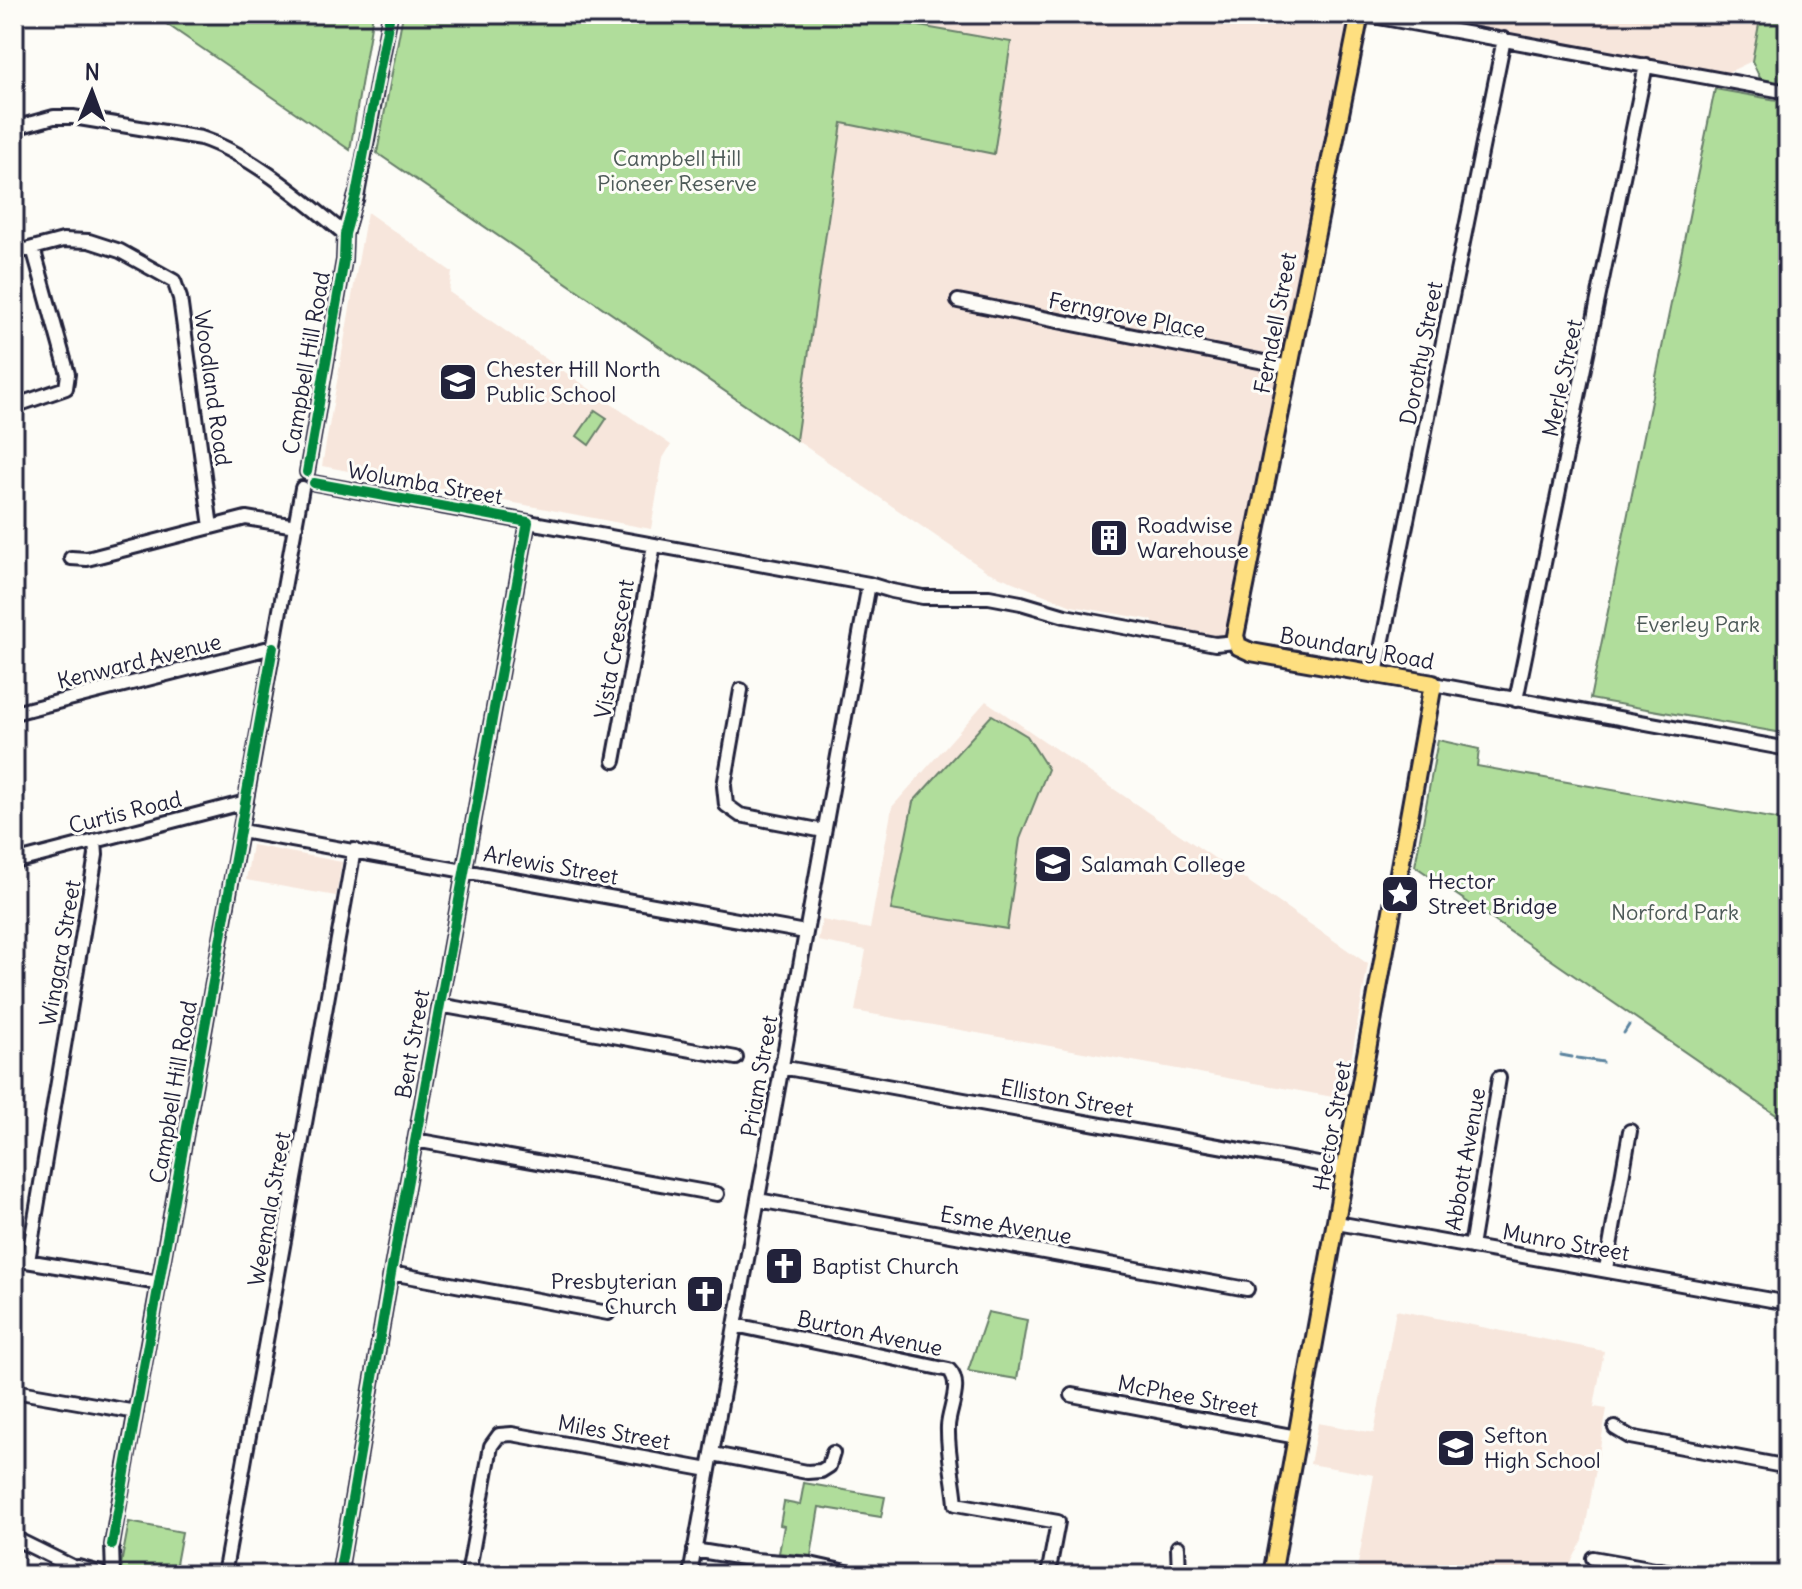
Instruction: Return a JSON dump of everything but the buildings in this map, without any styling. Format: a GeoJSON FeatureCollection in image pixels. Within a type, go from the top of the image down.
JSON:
{"type":"FeatureCollection","features":[{"type":"Feature","properties":{"kind":"main road","name":"Ferndell Street"},"geometry":{"type":"LineString","coordinates":[[1236,642],[1236,627],[1361,14]]}},
{"type":"Feature","properties":{"kind":"main road","name":"Boundary Road"},"geometry":{"type":"LineString","coordinates":[[1236,642],[1243,650],[1251,652],[1433,684]]}},
{"type":"Feature","properties":{"kind":"main road","name":"Hector Street"},"geometry":{"type":"LineString","coordinates":[[1272,1575],[1433,684]]}},
{"type":"Feature","properties":{"kind":"street","name":"Campbell Hill Road"},"geometry":{"type":"LineString","coordinates":[[105,1574],[273,647],[296,526],[308,481],[344,260],[345,234],[359,180],[390,14]]}},
{"type":"Feature","properties":{"kind":"street"},"geometry":{"type":"LineString","coordinates":[[1361,14],[1788,92]]}},
{"type":"Feature","properties":{"kind":"street","name":"Dorothy Street"},"geometry":{"type":"LineString","coordinates":[[1376,674],[1504,39]]}},
{"type":"Feature","properties":{"kind":"street","name":"Merle Street"},"geometry":{"type":"LineString","coordinates":[[1516,700],[1646,65]]}},
{"type":"Feature","properties":{"kind":"street"},"geometry":{"type":"LineString","coordinates":[[14,128],[54,117],[73,117],[201,138],[229,150],[312,207],[345,234]]}},
{"type":"Feature","properties":{"kind":"street","name":"Campbell Hill Road"},"geometry":{"type":"LineString","coordinates":[[344,260],[351,241],[354,201]]}},
{"type":"Feature","properties":{"kind":"street"},"geometry":{"type":"LineString","coordinates":[[312,207],[338,214],[354,201]]}},
{"type":"Feature","properties":{"kind":"street","name":"Woodland Road"},"geometry":{"type":"LineString","coordinates":[[14,253],[63,240],[89,241],[120,251],[174,281],[180,298],[211,527]]}},
{"type":"Feature","properties":{"kind":"street"},"geometry":{"type":"LineString","coordinates":[[14,406],[66,388],[68,374],[33,248]]}},
{"type":"Feature","properties":{"kind":"street","name":"Ferngrove Place"},"geometry":{"type":"LineString","coordinates":[[958,301],[1289,367]]}},
{"type":"Feature","properties":{"kind":"street","name":"Wolumba Street"},"geometry":{"type":"LineString","coordinates":[[308,481],[869,584],[923,597]]}},
{"type":"Feature","properties":{"kind":"street"},"geometry":{"type":"LineString","coordinates":[[71,558],[87,559],[246,518],[296,526]]}},
{"type":"Feature","properties":{"kind":"street","name":"Bent Street"},"geometry":{"type":"LineString","coordinates":[[339,1575],[528,522]]}},
{"type":"Feature","properties":{"kind":"street","name":"Vista Crescent"},"geometry":{"type":"LineString","coordinates":[[614,761],[654,545]]}},
{"type":"Feature","properties":{"kind":"street","name":"Priam Street"},"geometry":{"type":"LineString","coordinates":[[690,1575],[869,584]]}},
{"type":"Feature","properties":{"kind":"street","name":"Boundary Road"},"geometry":{"type":"LineString","coordinates":[[923,597],[989,597],[1065,616],[1215,644],[1236,642]]}},
{"type":"Feature","properties":{"kind":"street","name":"Kenward Avenue"},"geometry":{"type":"LineString","coordinates":[[14,713],[273,647]]}},
{"type":"Feature","properties":{"kind":"street","name":"Boundary Road"},"geometry":{"type":"LineString","coordinates":[[1433,684],[1788,749]]}},
{"type":"Feature","properties":{"kind":"street"},"geometry":{"type":"LineString","coordinates":[[741,690],[724,786],[726,805],[740,815],[824,831]]}},
{"type":"Feature","properties":{"kind":"street","name":"Curtis Road"},"geometry":{"type":"LineString","coordinates":[[14,862],[246,802]]}},
{"type":"Feature","properties":{"kind":"street","name":"Arlewis Street"},"geometry":{"type":"LineString","coordinates":[[241,831],[805,932]]}},
{"type":"Feature","properties":{"kind":"street","name":"Wingara Street"},"geometry":{"type":"LineString","coordinates":[[28,1261],[96,855],[95,841]]}},
{"type":"Feature","properties":{"kind":"street","name":"Weemala Street"},"geometry":{"type":"LineString","coordinates":[[224,1575],[354,850]]}},
{"type":"Feature","properties":{"kind":"street"},"geometry":{"type":"LineString","coordinates":[[439,1005],[736,1058]]}},
{"type":"Feature","properties":{"kind":"street","name":"Elliston Street"},"geometry":{"type":"LineString","coordinates":[[781,1067],[1346,1169]]}},
{"type":"Feature","properties":{"kind":"street","name":"Abbott Avenue"},"geometry":{"type":"LineString","coordinates":[[1471,1247],[1499,1078]]}},
{"type":"Feature","properties":{"kind":"street"},"geometry":{"type":"LineString","coordinates":[[1606,1269],[1630,1131]]}},
{"type":"Feature","properties":{"kind":"street"},"geometry":{"type":"LineString","coordinates":[[415,1140],[717,1194]]}},
{"type":"Feature","properties":{"kind":"street","name":"Esme Avenue"},"geometry":{"type":"LineString","coordinates":[[758,1200],[1247,1289]]}},
{"type":"Feature","properties":{"kind":"street","name":"Munro Street"},"geometry":{"type":"LineString","coordinates":[[1337,1223],[1788,1303]]}},
{"type":"Feature","properties":{"kind":"street"},"geometry":{"type":"LineString","coordinates":[[14,1259],[159,1283]]}},
{"type":"Feature","properties":{"kind":"street"},"geometry":{"type":"LineString","coordinates":[[391,1273],[608,1313]]}},
{"type":"Feature","properties":{"kind":"street","name":"Burton Avenue"},"geometry":{"type":"LineString","coordinates":[[735,1325],[949,1370],[955,1384],[948,1426],[956,1504],[1058,1522],[1048,1575]]}},
{"type":"Feature","properties":{"kind":"street"},"geometry":{"type":"LineString","coordinates":[[14,1391],[136,1412]]}},
{"type":"Feature","properties":{"kind":"street","name":"McPhee Street"},"geometry":{"type":"LineString","coordinates":[[1072,1395],[1297,1437]]}},
{"type":"Feature","properties":{"kind":"street"},"geometry":{"type":"LineString","coordinates":[[1615,1428],[1630,1437],[1788,1467]]}},
{"type":"Feature","properties":{"kind":"street","name":"Miles Street"},"geometry":{"type":"LineString","coordinates":[[468,1575],[491,1446],[499,1435],[512,1434],[709,1470]]}},
{"type":"Feature","properties":{"kind":"street"},"geometry":{"type":"LineString","coordinates":[[713,1454],[813,1472],[829,1466],[833,1453]]}},
{"type":"Feature","properties":{"kind":"street"},"geometry":{"type":"LineString","coordinates":[[14,1538],[84,1575]]}},
{"type":"Feature","properties":{"kind":"street"},"geometry":{"type":"LineString","coordinates":[[1178,1547],[1179,1575]]}},
{"type":"Feature","properties":{"kind":"street"},"geometry":{"type":"LineString","coordinates":[[694,1550],[755,1560],[810,1564],[860,1575]]}},
{"type":"Feature","properties":{"kind":"street"},"geometry":{"type":"LineString","coordinates":[[1593,1558],[1689,1575]]}},
{"type":"Feature","properties":{"kind":"street"},"geometry":{"type":"LineString","coordinates":[[71,1566],[105,1574]]}},
{"type":"Feature","properties":{"kind":"shaded area"},"geometry":{"type":"Polygon","coordinates":[[[868,14],[1360,14],[1236,642],[1151,633],[1153,620],[1072,606],[988,572],[796,440],[842,122],[994,154],[1011,42],[867,17],[868,14]]]}},
{"type":"Feature","properties":{"kind":"shaded area"},"geometry":{"type":"Polygon","coordinates":[[[1362,14],[1761,14],[1752,61],[1716,78],[1362,14]]]}},
{"type":"Feature","properties":{"kind":"shaded area","name":"Chester Hill North Public School"},"geometry":{"type":"Polygon","coordinates":[[[367,212],[452,272],[449,292],[671,445],[663,458],[651,529],[322,466],[367,212]]]}},
{"type":"Feature","properties":{"kind":"shaded area","name":"Salamah College"},"geometry":{"type":"Polygon","coordinates":[[[986,701],[1368,964],[1344,1099],[855,1011],[866,950],[818,941],[822,920],[870,929],[892,807],[986,701]]]}},
{"type":"Feature","properties":{"kind":"shaded area"},"geometry":{"type":"Polygon","coordinates":[[[252,845],[342,862],[336,896],[246,880],[252,845]]]}},
{"type":"Feature","properties":{"kind":"shaded area","name":"Sefton High School"},"geometry":{"type":"Polygon","coordinates":[[[1396,1310],[1604,1351],[1594,1407],[1607,1409],[1583,1540],[1564,1575],[1356,1575],[1374,1475],[1310,1464],[1318,1423],[1374,1433],[1396,1310]]]}},
{"type":"Feature","properties":{"kind":"green space"},"geometry":{"type":"Polygon","coordinates":[[[152,14],[373,14],[350,150],[152,14]]]}},
{"type":"Feature","properties":{"kind":"green space","name":"Campbell Hill Pioneer Reserve"},"geometry":{"type":"Polygon","coordinates":[[[403,14],[867,14],[868,17],[1011,42],[994,154],[842,123],[796,440],[377,153],[403,14]]]}},
{"type":"Feature","properties":{"kind":"green space"},"geometry":{"type":"Polygon","coordinates":[[[1761,14],[1788,14],[1788,85],[1761,80],[1752,61],[1761,14]]]}},
{"type":"Feature","properties":{"kind":"green space","name":"Everley Park"},"geometry":{"type":"Polygon","coordinates":[[[1715,89],[1788,102],[1788,734],[1590,699],[1715,89]]]}},
{"type":"Feature","properties":{"kind":"green space"},"geometry":{"type":"Polygon","coordinates":[[[595,410],[607,418],[589,445],[577,436],[595,410]]]}},
{"type":"Feature","properties":{"kind":"green space"},"geometry":{"type":"Polygon","coordinates":[[[992,715],[1027,736],[1048,769],[1020,839],[1007,929],[891,910],[913,802],[992,715]]]}},
{"type":"Feature","properties":{"kind":"green space","name":"Norford Park"},"geometry":{"type":"Polygon","coordinates":[[[1438,740],[1479,749],[1477,766],[1788,821],[1788,1123],[1415,866],[1438,740]]]}},
{"type":"Feature","properties":{"kind":"green space"},"geometry":{"type":"Polygon","coordinates":[[[988,1312],[1027,1320],[1017,1379],[968,1371],[988,1312]]]}},
{"type":"Feature","properties":{"kind":"green space"},"geometry":{"type":"Polygon","coordinates":[[[804,1483],[885,1497],[881,1517],[819,1507],[811,1556],[779,1553],[784,1502],[800,1505],[804,1483]]]}},
{"type":"Feature","properties":{"kind":"green space"},"geometry":{"type":"Polygon","coordinates":[[[129,1522],[182,1532],[174,1575],[139,1575],[120,1570],[129,1522]]]}},
{"type":"Feature","properties":{"kind":"waterway"},"geometry":{"type":"LineString","coordinates":[[1624,1033],[1629,1025]]}},
{"type":"Feature","properties":{"kind":"waterway"},"geometry":{"type":"LineString","coordinates":[[1561,1055],[1572,1057]]}},
{"type":"Feature","properties":{"kind":"waterway"},"geometry":{"type":"LineString","coordinates":[[1577,1058],[1603,1062]]}},
{"type":"Feature","properties":{"kind":"cycle path"},"geometry":{"type":"LineString","coordinates":[[307,472],[344,260],[345,234],[356,195],[390,14]]}},
{"type":"Feature","properties":{"kind":"cycle path"},"geometry":{"type":"LineString","coordinates":[[314,483],[528,522],[339,1575]]}},
{"type":"Feature","properties":{"kind":"cycle path"},"geometry":{"type":"LineString","coordinates":[[112,1545],[273,647]]}},
{"type":"Feature","properties":{"kind":"place","name":"Chester Hill North Public School"},"geometry":{"type":"Point","coordinates":[458,382]}},
{"type":"Feature","properties":{"kind":"place","name":"Roadwise Warehouse"},"geometry":{"type":"Point","coordinates":[1109,538]}},
{"type":"Feature","properties":{"kind":"place","name":"Salamah College"},"geometry":{"type":"Point","coordinates":[1053,864]}},
{"type":"Feature","properties":{"kind":"place","name":"Hector Street Bridge"},"geometry":{"type":"Point","coordinates":[1400,894]}},
{"type":"Feature","properties":{"kind":"place","name":"Baptist Church"},"geometry":{"type":"Point","coordinates":[784,1266]}},
{"type":"Feature","properties":{"kind":"place","name":"Presbyterian Church"},"geometry":{"type":"Point","coordinates":[705,1294]}},
{"type":"Feature","properties":{"kind":"place","name":"Sefton High School"},"geometry":{"type":"Point","coordinates":[1456,1448]}}]}
